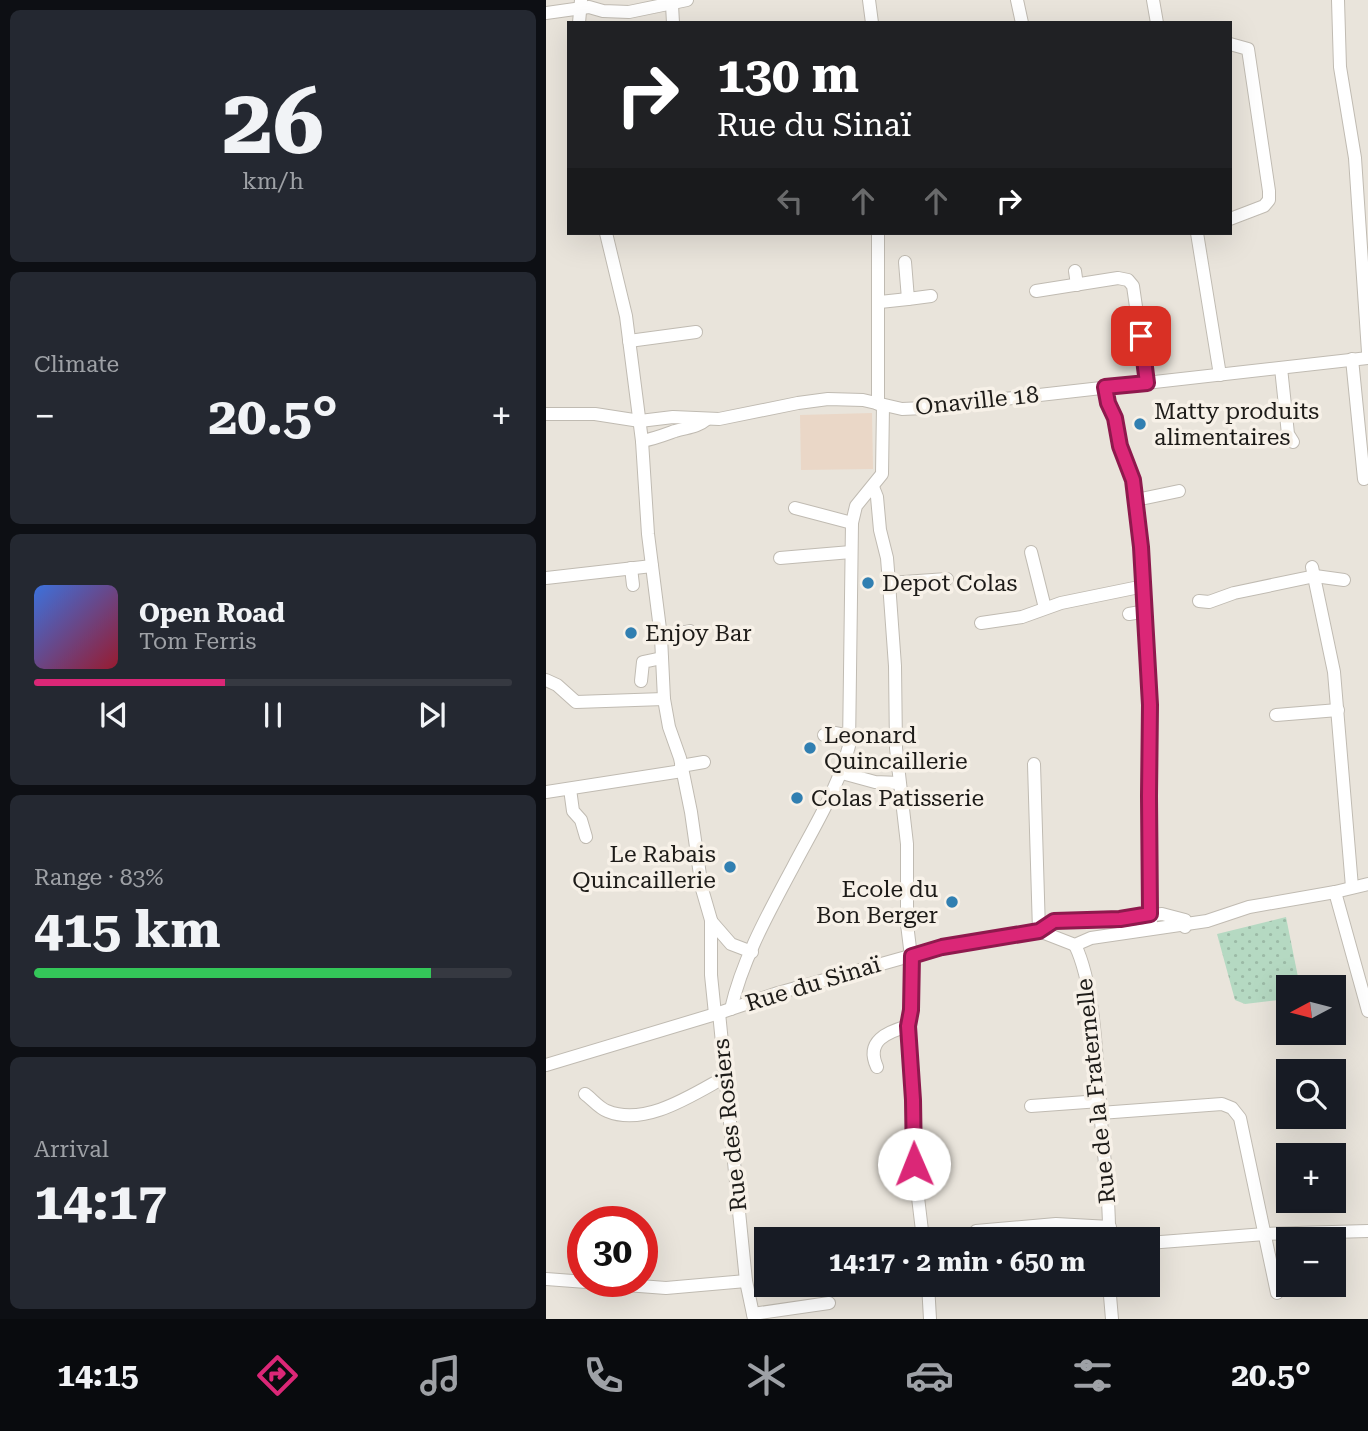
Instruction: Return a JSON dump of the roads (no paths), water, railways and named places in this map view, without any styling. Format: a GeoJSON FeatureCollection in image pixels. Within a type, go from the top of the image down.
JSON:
{"type":"FeatureCollection","features":[{"type":"Feature","properties":{"kind":"street"},"geometry":{"type":"LineString","coordinates":[[546,13],[581,4],[617,13],[672,5],[687,0]]}},
{"type":"Feature","properties":{"kind":"street"},"geometry":{"type":"LineString","coordinates":[[869,0],[872,21]]}},
{"type":"Feature","properties":{"kind":"street"},"geometry":{"type":"LineString","coordinates":[[1017,0],[1022,21]]}},
{"type":"Feature","properties":{"kind":"street"},"geometry":{"type":"LineString","coordinates":[[1153,0],[1157,21]]}},
{"type":"Feature","properties":{"kind":"street"},"geometry":{"type":"LineString","coordinates":[[1338,0],[1340,67],[1363,194],[1368,352]]}},
{"type":"Feature","properties":{"kind":"street"},"geometry":{"type":"LineString","coordinates":[[672,5],[673,21]]}},
{"type":"Feature","properties":{"kind":"street"},"geometry":{"type":"LineString","coordinates":[[1232,45],[1248,49],[1269,200],[1264,206],[1232,218]]}},
{"type":"Feature","properties":{"kind":"street"},"geometry":{"type":"LineString","coordinates":[[606,235],[625,316],[640,421],[661,637],[664,699],[669,727],[682,769],[702,889],[711,920],[731,944],[752,952]]}},
{"type":"Feature","properties":{"kind":"street"},"geometry":{"type":"LineString","coordinates":[[722,1012],[842,773],[850,736],[852,523],[856,506],[873,487],[884,466],[881,434],[878,235]]}},
{"type":"Feature","properties":{"kind":"street"},"geometry":{"type":"LineString","coordinates":[[1197,235],[1220,375]]}},
{"type":"Feature","properties":{"kind":"street"},"geometry":{"type":"LineString","coordinates":[[905,262],[908,299]]}},
{"type":"Feature","properties":{"kind":"street"},"geometry":{"type":"LineString","coordinates":[[1075,271],[1077,285]]}},
{"type":"Feature","properties":{"kind":"street"},"geometry":{"type":"LineString","coordinates":[[1037,291],[1118,278],[1128,280],[1133,286],[1147,383]]}},
{"type":"Feature","properties":{"kind":"street"},"geometry":{"type":"LineString","coordinates":[[880,302],[931,296]]}},
{"type":"Feature","properties":{"kind":"street"},"geometry":{"type":"LineString","coordinates":[[629,341],[696,332]]}},
{"type":"Feature","properties":{"kind":"street","name":"Onaville 18"},"geometry":{"type":"LineString","coordinates":[[546,414],[595,414],[640,421],[673,417],[707,419],[828,399],[863,400],[902,409],[924,408],[1368,358]]}},
{"type":"Feature","properties":{"kind":"street"},"geometry":{"type":"LineString","coordinates":[[1352,359],[1364,479]]}},
{"type":"Feature","properties":{"kind":"street"},"geometry":{"type":"LineString","coordinates":[[1280,368],[1289,434],[1293,442]]}},
{"type":"Feature","properties":{"kind":"street"},"geometry":{"type":"LineString","coordinates":[[1105,387],[1120,446],[1133,480],[1144,586],[1150,705],[1150,914],[1155,929]]}},
{"type":"Feature","properties":{"kind":"street"},"geometry":{"type":"LineString","coordinates":[[642,441],[678,430],[696,428],[707,419]]}},
{"type":"Feature","properties":{"kind":"street"},"geometry":{"type":"LineString","coordinates":[[873,487],[887,558],[899,783],[907,844],[907,924],[912,956],[908,1026],[914,1164],[922,1227]]}},
{"type":"Feature","properties":{"kind":"street"},"geometry":{"type":"LineString","coordinates":[[1136,500],[1179,491]]}},
{"type":"Feature","properties":{"kind":"street"},"geometry":{"type":"LineString","coordinates":[[795,508],[852,523]]}},
{"type":"Feature","properties":{"kind":"street"},"geometry":{"type":"LineString","coordinates":[[780,558],[851,552]]}},
{"type":"Feature","properties":{"kind":"street"},"geometry":{"type":"LineString","coordinates":[[1031,552],[1045,608]]}},
{"type":"Feature","properties":{"kind":"street"},"geometry":{"type":"LineString","coordinates":[[546,578],[652,566]]}},
{"type":"Feature","properties":{"kind":"street"},"geometry":{"type":"LineString","coordinates":[[631,568],[632,585]]}},
{"type":"Feature","properties":{"kind":"street"},"geometry":{"type":"LineString","coordinates":[[1313,572],[1334,672],[1352,887]]}},
{"type":"Feature","properties":{"kind":"street"},"geometry":{"type":"LineString","coordinates":[[1199,601],[1209,602],[1313,572],[1344,580]]}},
{"type":"Feature","properties":{"kind":"street"},"geometry":{"type":"LineString","coordinates":[[889,583],[947,579]]}},
{"type":"Feature","properties":{"kind":"street"},"geometry":{"type":"LineString","coordinates":[[981,623],[1000,622],[1045,608],[1144,586]]}},
{"type":"Feature","properties":{"kind":"street"},"geometry":{"type":"LineString","coordinates":[[1129,614],[1146,611]]}},
{"type":"Feature","properties":{"kind":"street"},"geometry":{"type":"LineString","coordinates":[[661,637],[690,631]]}},
{"type":"Feature","properties":{"kind":"street"},"geometry":{"type":"LineString","coordinates":[[641,681],[643,662],[662,658]]}},
{"type":"Feature","properties":{"kind":"street"},"geometry":{"type":"LineString","coordinates":[[552,683],[576,702],[664,699]]}},
{"type":"Feature","properties":{"kind":"street"},"geometry":{"type":"LineString","coordinates":[[1276,715],[1338,709]]}},
{"type":"Feature","properties":{"kind":"street"},"geometry":{"type":"LineString","coordinates":[[824,734],[850,736]]}},
{"type":"Feature","properties":{"kind":"street"},"geometry":{"type":"LineString","coordinates":[[546,792],[682,769],[704,762]]}},
{"type":"Feature","properties":{"kind":"street"},"geometry":{"type":"LineString","coordinates":[[1034,765],[1039,931],[1075,945],[1091,938],[1207,921],[1271,902],[1368,884]]}},
{"type":"Feature","properties":{"kind":"street"},"geometry":{"type":"LineString","coordinates":[[842,773],[875,782],[899,783]]}},
{"type":"Feature","properties":{"kind":"street"},"geometry":{"type":"LineString","coordinates":[[570,789],[573,811],[581,820],[586,837]]}},
{"type":"Feature","properties":{"kind":"street"},"geometry":{"type":"LineString","coordinates":[[1335,892],[1368,1012]]}},
{"type":"Feature","properties":{"kind":"street","name":"Rue du Sinaï"},"geometry":{"type":"LineString","coordinates":[[546,1065],[722,1012],[788,989],[942,947],[1039,931],[1054,921],[1120,919],[1150,914],[1177,916],[1185,920],[1186,924]]}},
{"type":"Feature","properties":{"kind":"street","name":"Rue des Rosiers"},"geometry":{"type":"LineString","coordinates":[[711,920],[711,975],[722,1012],[725,1077],[746,1281],[753,1316]]}},
{"type":"Feature","properties":{"kind":"street","name":"Rue de la Fraternelle"},"geometry":{"type":"LineString","coordinates":[[1075,945],[1088,987],[1109,1227]]}},
{"type":"Feature","properties":{"kind":"street"},"geometry":{"type":"LineString","coordinates":[[877,1067],[873,1059],[876,1044],[888,1031],[908,1026]]}},
{"type":"Feature","properties":{"kind":"street"},"geometry":{"type":"LineString","coordinates":[[585,1094],[607,1111],[640,1116],[677,1103],[725,1077]]}},
{"type":"Feature","properties":{"kind":"street"},"geometry":{"type":"LineString","coordinates":[[1031,1106],[1222,1104],[1232,1108],[1240,1118],[1276,1288]]}},
{"type":"Feature","properties":{"kind":"street"},"geometry":{"type":"LineString","coordinates":[[1022,1227],[1056,1224],[1074,1227]]}},
{"type":"Feature","properties":{"kind":"street"},"geometry":{"type":"LineString","coordinates":[[1160,1243],[1265,1234],[1368,1231]]}},
{"type":"Feature","properties":{"kind":"street"},"geometry":{"type":"LineString","coordinates":[[546,1279],[666,1288],[746,1281]]}},
{"type":"Feature","properties":{"kind":"street"},"geometry":{"type":"LineString","coordinates":[[929,1297],[930,1319]]}},
{"type":"Feature","properties":{"kind":"street"},"geometry":{"type":"LineString","coordinates":[[1110,1297],[1112,1319]]}},
{"type":"Feature","properties":{"kind":"street"},"geometry":{"type":"LineString","coordinates":[[753,1316],[829,1303]]}},
{"type":"Feature","properties":{"kind":"place","name":"Matty produits alimentaires"},"geometry":{"type":"Point","coordinates":[1140,424]}},
{"type":"Feature","properties":{"kind":"place","name":"Depot Colas"},"geometry":{"type":"Point","coordinates":[868,583]}},
{"type":"Feature","properties":{"kind":"place","name":"Enjoy Bar"},"geometry":{"type":"Point","coordinates":[631,633]}},
{"type":"Feature","properties":{"kind":"place","name":"Leonard Quincaillerie"},"geometry":{"type":"Point","coordinates":[810,748]}},
{"type":"Feature","properties":{"kind":"place","name":"Colas Patisserie"},"geometry":{"type":"Point","coordinates":[797,798]}},
{"type":"Feature","properties":{"kind":"place","name":"Le Rabais Quincaillerie"},"geometry":{"type":"Point","coordinates":[730,867]}},
{"type":"Feature","properties":{"kind":"place","name":"Ecole du Bon Berger"},"geometry":{"type":"Point","coordinates":[952,902]}}]}
